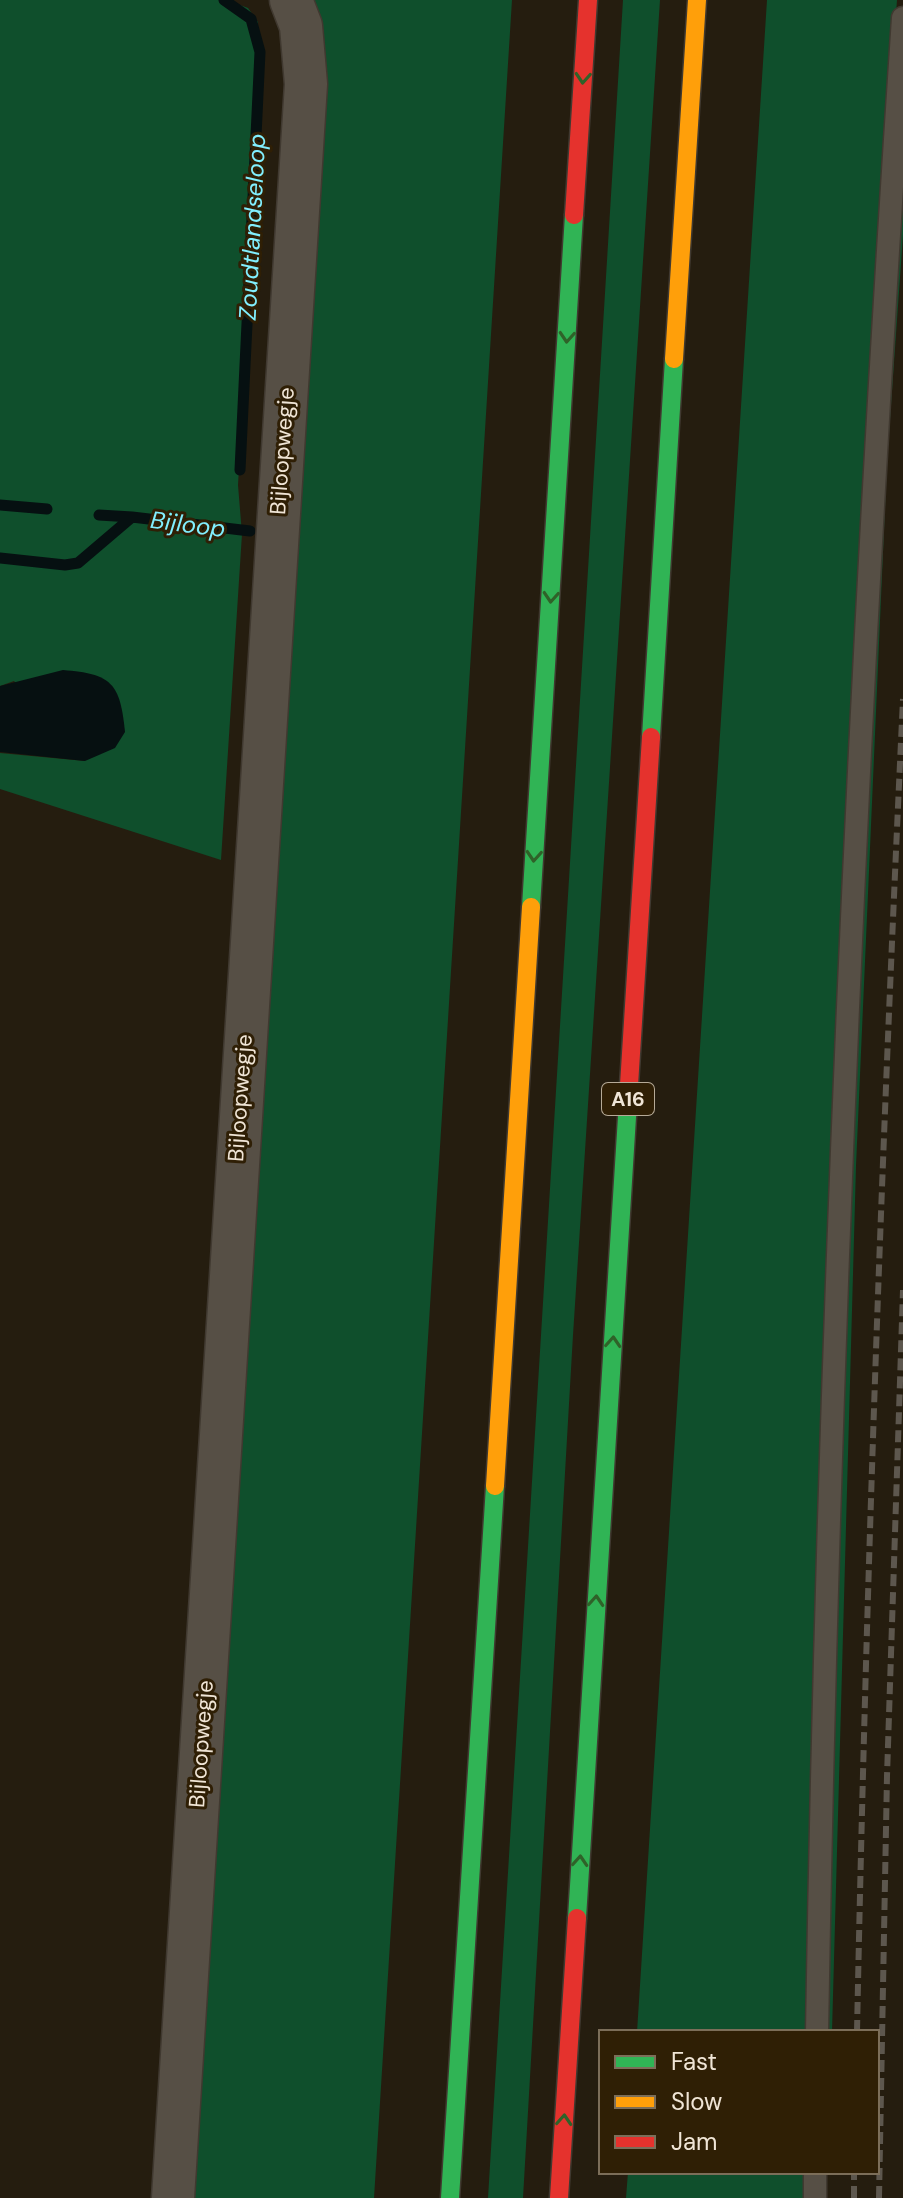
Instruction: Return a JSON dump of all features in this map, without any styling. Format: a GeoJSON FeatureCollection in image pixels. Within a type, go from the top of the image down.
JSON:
{"type":"FeatureCollection","features":[{"type":"Feature","properties":{"kind":"highway"},"geometry":{"type":"LineString","coordinates":[[450,2198],[588,0]]}},
{"type":"Feature","properties":{"kind":"highway","name":"A16"},"geometry":{"type":"LineString","coordinates":[[559,2198],[697,0]]}},
{"type":"Feature","properties":{"kind":"street","name":"Bijloopwegje"},"geometry":{"type":"LineString","coordinates":[[173,2198],[306,84],[301,26],[291,0]]}},
{"type":"Feature","properties":{"kind":"lane"},"geometry":{"type":"LineString","coordinates":[[817,2030],[843,1150],[876,462],[903,18]]}},
{"type":"Feature","properties":{"kind":"lane"},"geometry":{"type":"LineString","coordinates":[[815,2174],[815,2198]]}},
{"type":"Feature","properties":{"kind":"green space"},"geometry":{"type":"Polygon","coordinates":[[[0,0],[226,0],[248,8],[258,22],[258,149],[238,485],[242,534],[221,860],[0,789],[0,753],[85,761],[14,681],[0,686],[0,0]]]}},
{"type":"Feature","properties":{"kind":"green space"},"geometry":{"type":"Polygon","coordinates":[[[307,0],[512,0],[374,2198],[187,2198],[307,0]]]}},
{"type":"Feature","properties":{"kind":"green space"},"geometry":{"type":"Polygon","coordinates":[[[623,0],[660,0],[573,1335],[523,2198],[488,2198],[623,0]]]}},
{"type":"Feature","properties":{"kind":"green space"},"geometry":{"type":"Polygon","coordinates":[[[767,0],[897,0],[890,96],[810,2030],[637,2030],[767,0]]]}},
{"type":"Feature","properties":{"kind":"green space"},"geometry":{"type":"Polygon","coordinates":[[[903,140],[903,235],[887,462],[856,1166],[832,2030],[825,2030],[837,1559],[866,801],[903,140]]]}},
{"type":"Feature","properties":{"kind":"green space"},"geometry":{"type":"Polygon","coordinates":[[[628,2174],[807,2174],[806,2198],[626,2198],[628,2174]]]}},
{"type":"Feature","properties":{"kind":"shaded area"},"geometry":{"type":"Polygon","coordinates":[[[63,670],[103,678],[116,692],[125,732],[115,748],[85,761],[0,752],[0,686],[63,670]]]}},
{"type":"Feature","properties":{"kind":"waterway","name":"Zoudtlandseloop"},"geometry":{"type":"LineString","coordinates":[[224,0],[251,19],[260,52],[240,470]]}},
{"type":"Feature","properties":{"kind":"waterway"},"geometry":{"type":"LineString","coordinates":[[0,505],[47,509]]}},
{"type":"Feature","properties":{"kind":"waterway"},"geometry":{"type":"LineString","coordinates":[[99,515],[132,517]]}},
{"type":"Feature","properties":{"kind":"waterway","name":"Bijloop"},"geometry":{"type":"LineString","coordinates":[[0,558],[65,565],[78,563],[132,517],[250,531]]}},
{"type":"Feature","properties":{"kind":"railway"},"geometry":{"type":"LineString","coordinates":[[857,2030],[876,1365],[903,699]]}},
{"type":"Feature","properties":{"kind":"railway"},"geometry":{"type":"LineString","coordinates":[[879,2198],[887,1776],[903,1290]]}},
{"type":"Feature","properties":{"kind":"railway"},"geometry":{"type":"LineString","coordinates":[[854,2174],[854,2198]]}},
{"type":"Feature","properties":{"kind":"traffic: fast"},"geometry":{"type":"LineString","coordinates":[[531,907],[574,215]]}},
{"type":"Feature","properties":{"kind":"traffic: fast"},"geometry":{"type":"LineString","coordinates":[[651,737],[674,359]]}},
{"type":"Feature","properties":{"kind":"traffic: fast"},"geometry":{"type":"LineString","coordinates":[[577,1918],[628,1101]]}},
{"type":"Feature","properties":{"kind":"traffic: fast"},"geometry":{"type":"LineString","coordinates":[[450,2198],[495,1486]]}},
{"type":"Feature","properties":{"kind":"traffic: slow"},"geometry":{"type":"LineString","coordinates":[[674,359],[697,0]]}},
{"type":"Feature","properties":{"kind":"traffic: slow"},"geometry":{"type":"LineString","coordinates":[[495,1486],[531,907]]}},
{"type":"Feature","properties":{"kind":"traffic: jam"},"geometry":{"type":"LineString","coordinates":[[574,215],[588,0]]}},
{"type":"Feature","properties":{"kind":"traffic: jam"},"geometry":{"type":"LineString","coordinates":[[628,1101],[651,737]]}},
{"type":"Feature","properties":{"kind":"traffic: jam"},"geometry":{"type":"LineString","coordinates":[[559,2198],[577,1918]]}}]}
